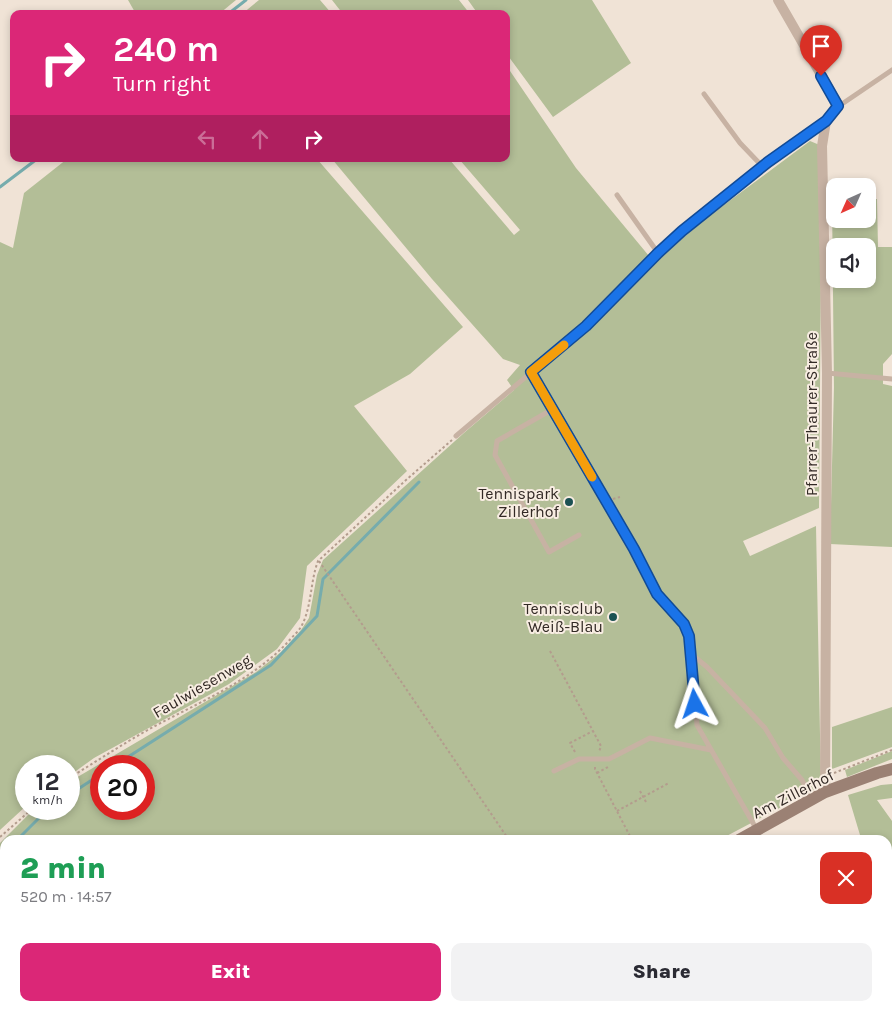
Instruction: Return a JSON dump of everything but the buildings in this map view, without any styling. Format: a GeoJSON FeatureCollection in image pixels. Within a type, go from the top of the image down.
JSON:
{"type":"FeatureCollection","features":[{"type":"Feature","properties":{"kind":"street"},"geometry":{"type":"LineString","coordinates":[[778,0],[838,106]]}},
{"type":"Feature","properties":{"kind":"street","name":"Pfarrer-Thaurer-Straße"},"geometry":{"type":"LineString","coordinates":[[825,792],[827,372],[822,146],[826,121],[838,106]]}},
{"type":"Feature","properties":{"kind":"street"},"geometry":{"type":"LineString","coordinates":[[658,253],[682,231],[762,167],[826,121]]}},
{"type":"Feature","properties":{"kind":"street","name":"Am Zillerhof"},"geometry":{"type":"LineString","coordinates":[[748,835],[825,792],[892,769]]}},
{"type":"Feature","properties":{"kind":"lane","name":"Pfarrer-Thaurer-Straße"},"geometry":{"type":"LineString","coordinates":[[838,106],[892,70]]}},
{"type":"Feature","properties":{"kind":"lane"},"geometry":{"type":"LineString","coordinates":[[704,94],[740,143],[762,167]]}},
{"type":"Feature","properties":{"kind":"lane"},"geometry":{"type":"LineString","coordinates":[[456,436],[586,326],[658,253],[617,195]]}},
{"type":"Feature","properties":{"kind":"lane"},"geometry":{"type":"LineString","coordinates":[[531,372],[634,549],[657,594],[684,624],[689,636],[697,725],[758,830]]}},
{"type":"Feature","properties":{"kind":"lane"},"geometry":{"type":"LineString","coordinates":[[827,372],[892,379]]}},
{"type":"Feature","properties":{"kind":"lane"},"geometry":{"type":"LineString","coordinates":[[553,409],[497,441],[495,455],[549,552],[579,535]]}},
{"type":"Feature","properties":{"kind":"lane"},"geometry":{"type":"LineString","coordinates":[[690,653],[707,667],[765,728],[782,758],[802,780],[812,800]]}},
{"type":"Feature","properties":{"kind":"lane"},"geometry":{"type":"LineString","coordinates":[[554,771],[578,759],[608,759],[650,738],[711,750]]}},
{"type":"Feature","properties":{"kind":"path"},"geometry":{"type":"LineString","coordinates":[[456,436],[318,561],[505,835]]}},
{"type":"Feature","properties":{"kind":"path","name":"Faulwiesenweg"},"geometry":{"type":"LineString","coordinates":[[80,771],[143,733],[256,671],[299,629],[307,616],[318,561]]}},
{"type":"Feature","properties":{"kind":"path"},"geometry":{"type":"LineString","coordinates":[[550,651],[601,746],[594,769],[630,835]]}},
{"type":"Feature","properties":{"kind":"path"},"geometry":{"type":"LineString","coordinates":[[578,759],[570,743],[593,731]]}},
{"type":"Feature","properties":{"kind":"path"},"geometry":{"type":"LineString","coordinates":[[825,777],[892,750]]}},
{"type":"Feature","properties":{"kind":"path"},"geometry":{"type":"LineString","coordinates":[[617,811],[669,783]]}},
{"type":"Feature","properties":{"kind":"path"},"geometry":{"type":"LineString","coordinates":[[640,791],[646,802]]}},
{"type":"Feature","properties":{"kind":"path"},"geometry":{"type":"LineString","coordinates":[[2,835],[19,820]]}},
{"type":"Feature","properties":{"kind":"green space"},"geometry":{"type":"Polygon","coordinates":[[[128,0],[236,0],[224,10],[134,10],[128,0]]]}},
{"type":"Feature","properties":{"kind":"green space"},"geometry":{"type":"Polygon","coordinates":[[[259,0],[320,0],[329,10],[247,10],[259,0]]]}},
{"type":"Feature","properties":{"kind":"green space"},"geometry":{"type":"Polygon","coordinates":[[[332,0],[459,0],[467,10],[340,10],[332,0]]]}},
{"type":"Feature","properties":{"kind":"green space"},"geometry":{"type":"Polygon","coordinates":[[[468,0],[592,0],[631,63],[553,117],[510,58],[510,10],[475,10],[468,0]]]}},
{"type":"Feature","properties":{"kind":"green space"},"geometry":{"type":"Polygon","coordinates":[[[510,71],[576,168],[649,256],[588,316],[591,325],[660,258],[705,219],[810,141],[822,146],[819,508],[743,541],[750,556],[816,526],[821,786],[728,835],[8,835],[23,820],[80,820],[80,776],[90,770],[90,820],[155,820],[155,755],[115,755],[256,672],[281,652],[309,618],[317,575],[323,560],[514,390],[507,380],[520,365],[503,359],[432,279],[334,162],[452,162],[514,235],[520,230],[462,162],[510,162],[510,71]]]}},
{"type":"Feature","properties":{"kind":"green space"},"geometry":{"type":"Polygon","coordinates":[[[63,162],[320,162],[463,327],[410,374],[354,406],[407,471],[307,566],[300,618],[277,649],[229,684],[99,755],[90,755],[90,761],[80,768],[80,755],[15,755],[15,816],[0,830],[0,242],[13,248],[24,193],[63,162]]]}},
{"type":"Feature","properties":{"kind":"green space"},"geometry":{"type":"Polygon","coordinates":[[[877,199],[878,247],[892,247],[892,354],[883,364],[883,384],[892,386],[892,547],[830,544],[834,387],[833,288],[876,288],[876,238],[832,238],[832,228],[876,228],[877,199]]]}},
{"type":"Feature","properties":{"kind":"green space"},"geometry":{"type":"Polygon","coordinates":[[[892,707],[892,747],[832,769],[832,727],[892,707]]]}},
{"type":"Feature","properties":{"kind":"green space"},"geometry":{"type":"Polygon","coordinates":[[[892,751],[892,759],[847,777],[845,770],[892,751]]]}},
{"type":"Feature","properties":{"kind":"green space"},"geometry":{"type":"Polygon","coordinates":[[[892,784],[892,798],[877,800],[892,821],[892,835],[860,835],[848,795],[881,785],[892,784]]]}},
{"type":"Feature","properties":{"kind":"waterway"},"geometry":{"type":"LineString","coordinates":[[233,10],[246,0]]}},
{"type":"Feature","properties":{"kind":"waterway"},"geometry":{"type":"LineString","coordinates":[[0,187],[33,162]]}},
{"type":"Feature","properties":{"kind":"waterway"},"geometry":{"type":"LineString","coordinates":[[131,755],[271,665],[317,616],[323,579],[419,482]]}},
{"type":"Feature","properties":{"kind":"waterway"},"geometry":{"type":"LineString","coordinates":[[80,788],[90,781]]}},
{"type":"Feature","properties":{"kind":"waterway"},"geometry":{"type":"LineString","coordinates":[[22,835],[37,820]]}},
{"type":"Feature","properties":{"kind":"slow traffic"},"geometry":{"type":"LineString","coordinates":[[564,345],[531,372],[592,477]]}},
{"type":"Feature","properties":{"kind":"place","name":"Tennispark Zillerhof"},"geometry":{"type":"Point","coordinates":[569,502]}},
{"type":"Feature","properties":{"kind":"place","name":"Tennisclub Weiß-Blau"},"geometry":{"type":"Point","coordinates":[613,617]}},
{"type":"Feature","properties":{"kind":"route"},"geometry":{"type":"LineString","coordinates":[[695,704],[689,636],[684,624],[657,594],[634,549],[531,372],[586,326],[682,231],[768,162],[826,121],[838,106],[821,76]]}}]}
